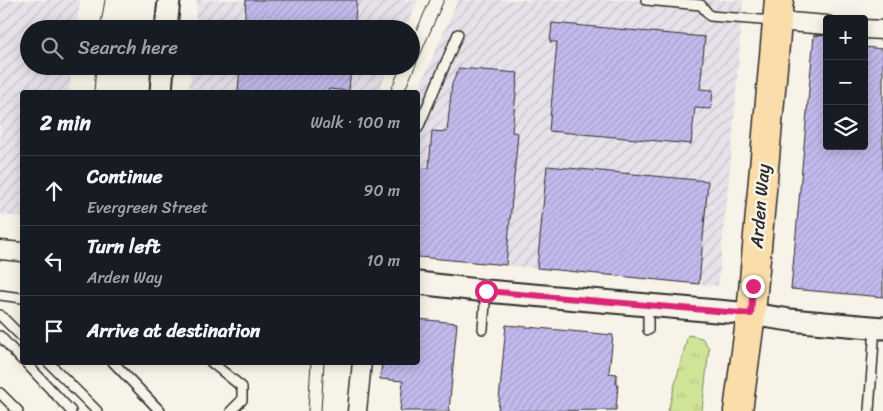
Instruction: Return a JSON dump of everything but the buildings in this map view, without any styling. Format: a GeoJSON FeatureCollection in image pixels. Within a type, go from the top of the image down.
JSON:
{"type":"FeatureCollection","features":[{"type":"Feature","properties":{"kind":"main road","name":"Arden Way"},"geometry":{"type":"LineString","coordinates":[[738,411],[751,314],[778,10]]}},
{"type":"Feature","properties":{"kind":"street"},"geometry":{"type":"LineString","coordinates":[[167,20],[169,0]]}},
{"type":"Feature","properties":{"kind":"street"},"geometry":{"type":"LineString","coordinates":[[778,10],[823,24]]}},
{"type":"Feature","properties":{"kind":"street"},"geometry":{"type":"LineString","coordinates":[[868,29],[883,30]]}},
{"type":"Feature","properties":{"kind":"street"},"geometry":{"type":"LineString","coordinates":[[161,90],[162,75]]}},
{"type":"Feature","properties":{"kind":"street"},"geometry":{"type":"LineString","coordinates":[[0,250],[20,252]]}},
{"type":"Feature","properties":{"kind":"street"},"geometry":{"type":"LineString","coordinates":[[420,283],[486,291],[751,314],[879,328]]}},
{"type":"Feature","properties":{"kind":"street"},"geometry":{"type":"LineString","coordinates":[[357,411],[362,365]]}},
{"type":"Feature","properties":{"kind":"lane"},"geometry":{"type":"LineString","coordinates":[[646,0],[701,5],[710,16],[778,10]]}},
{"type":"Feature","properties":{"kind":"lane"},"geometry":{"type":"LineString","coordinates":[[420,123],[458,34]]}},
{"type":"Feature","properties":{"kind":"lane"},"geometry":{"type":"LineString","coordinates":[[483,329],[486,291]]}},
{"type":"Feature","properties":{"kind":"lane"},"geometry":{"type":"LineString","coordinates":[[0,296],[20,298]]}},
{"type":"Feature","properties":{"kind":"lane"},"geometry":{"type":"LineString","coordinates":[[648,305],[648,330]]}},
{"type":"Feature","properties":{"kind":"lane"},"geometry":{"type":"LineString","coordinates":[[0,315],[20,335]]}},
{"type":"Feature","properties":{"kind":"lane"},"geometry":{"type":"LineString","coordinates":[[869,411],[879,328]]}},
{"type":"Feature","properties":{"kind":"lane"},"geometry":{"type":"LineString","coordinates":[[0,336],[20,357]]}},
{"type":"Feature","properties":{"kind":"lane"},"geometry":{"type":"LineString","coordinates":[[28,365],[71,411]]}},
{"type":"Feature","properties":{"kind":"lane"},"geometry":{"type":"LineString","coordinates":[[51,365],[97,411]]}},
{"type":"Feature","properties":{"kind":"lane"},"geometry":{"type":"LineString","coordinates":[[115,365],[160,411]]}},
{"type":"Feature","properties":{"kind":"lane"},"geometry":{"type":"LineString","coordinates":[[215,365],[242,387],[242,400],[231,411]]}},
{"type":"Feature","properties":{"kind":"lane"},"geometry":{"type":"LineString","coordinates":[[0,393],[18,411]]}},
{"type":"Feature","properties":{"kind":"shaded area"},"geometry":{"type":"Polygon","coordinates":[[[0,0],[80,0],[77,20],[20,20],[20,75],[71,75],[69,90],[20,90],[20,217],[0,215],[0,0]]]}},
{"type":"Feature","properties":{"kind":"shaded area"},"geometry":{"type":"Polygon","coordinates":[[[197,0],[418,0],[409,20],[196,20],[197,0]]]}},
{"type":"Feature","properties":{"kind":"shaded area"},"geometry":{"type":"Polygon","coordinates":[[[458,0],[743,0],[732,147],[718,286],[420,257],[420,90],[418,90],[458,0]]]}},
{"type":"Feature","properties":{"kind":"shaded area"},"geometry":{"type":"Polygon","coordinates":[[[190,75],[385,75],[379,90],[189,90],[190,75]]]}},
{"type":"Feature","properties":{"kind":"green space"},"geometry":{"type":"Polygon","coordinates":[[[688,335],[702,338],[709,348],[702,411],[668,411],[688,335]]]}},
{"type":"Feature","properties":{"kind":"tram line"},"geometry":{"type":"LineString","coordinates":[[102,20],[105,0]]}},
{"type":"Feature","properties":{"kind":"tram line"},"geometry":{"type":"LineString","coordinates":[[420,23],[430,0]]}},
{"type":"Feature","properties":{"kind":"tram line"},"geometry":{"type":"LineString","coordinates":[[420,55],[444,0]]}},
{"type":"Feature","properties":{"kind":"tram line"},"geometry":{"type":"LineString","coordinates":[[94,90],[95,75]]}},
{"type":"Feature","properties":{"kind":"tram line"},"geometry":{"type":"LineString","coordinates":[[391,90],[397,75]]}},
{"type":"Feature","properties":{"kind":"tram line"},"geometry":{"type":"LineString","coordinates":[[405,90],[411,75]]}},
{"type":"Feature","properties":{"kind":"tram line"},"geometry":{"type":"LineString","coordinates":[[308,411],[311,365]]}},
{"type":"Feature","properties":{"kind":"tram line"},"geometry":{"type":"LineString","coordinates":[[321,411],[324,365]]}},
{"type":"Feature","properties":{"kind":"route"},"geometry":{"type":"LineString","coordinates":[[486,291],[751,314],[753,286]]}}]}
